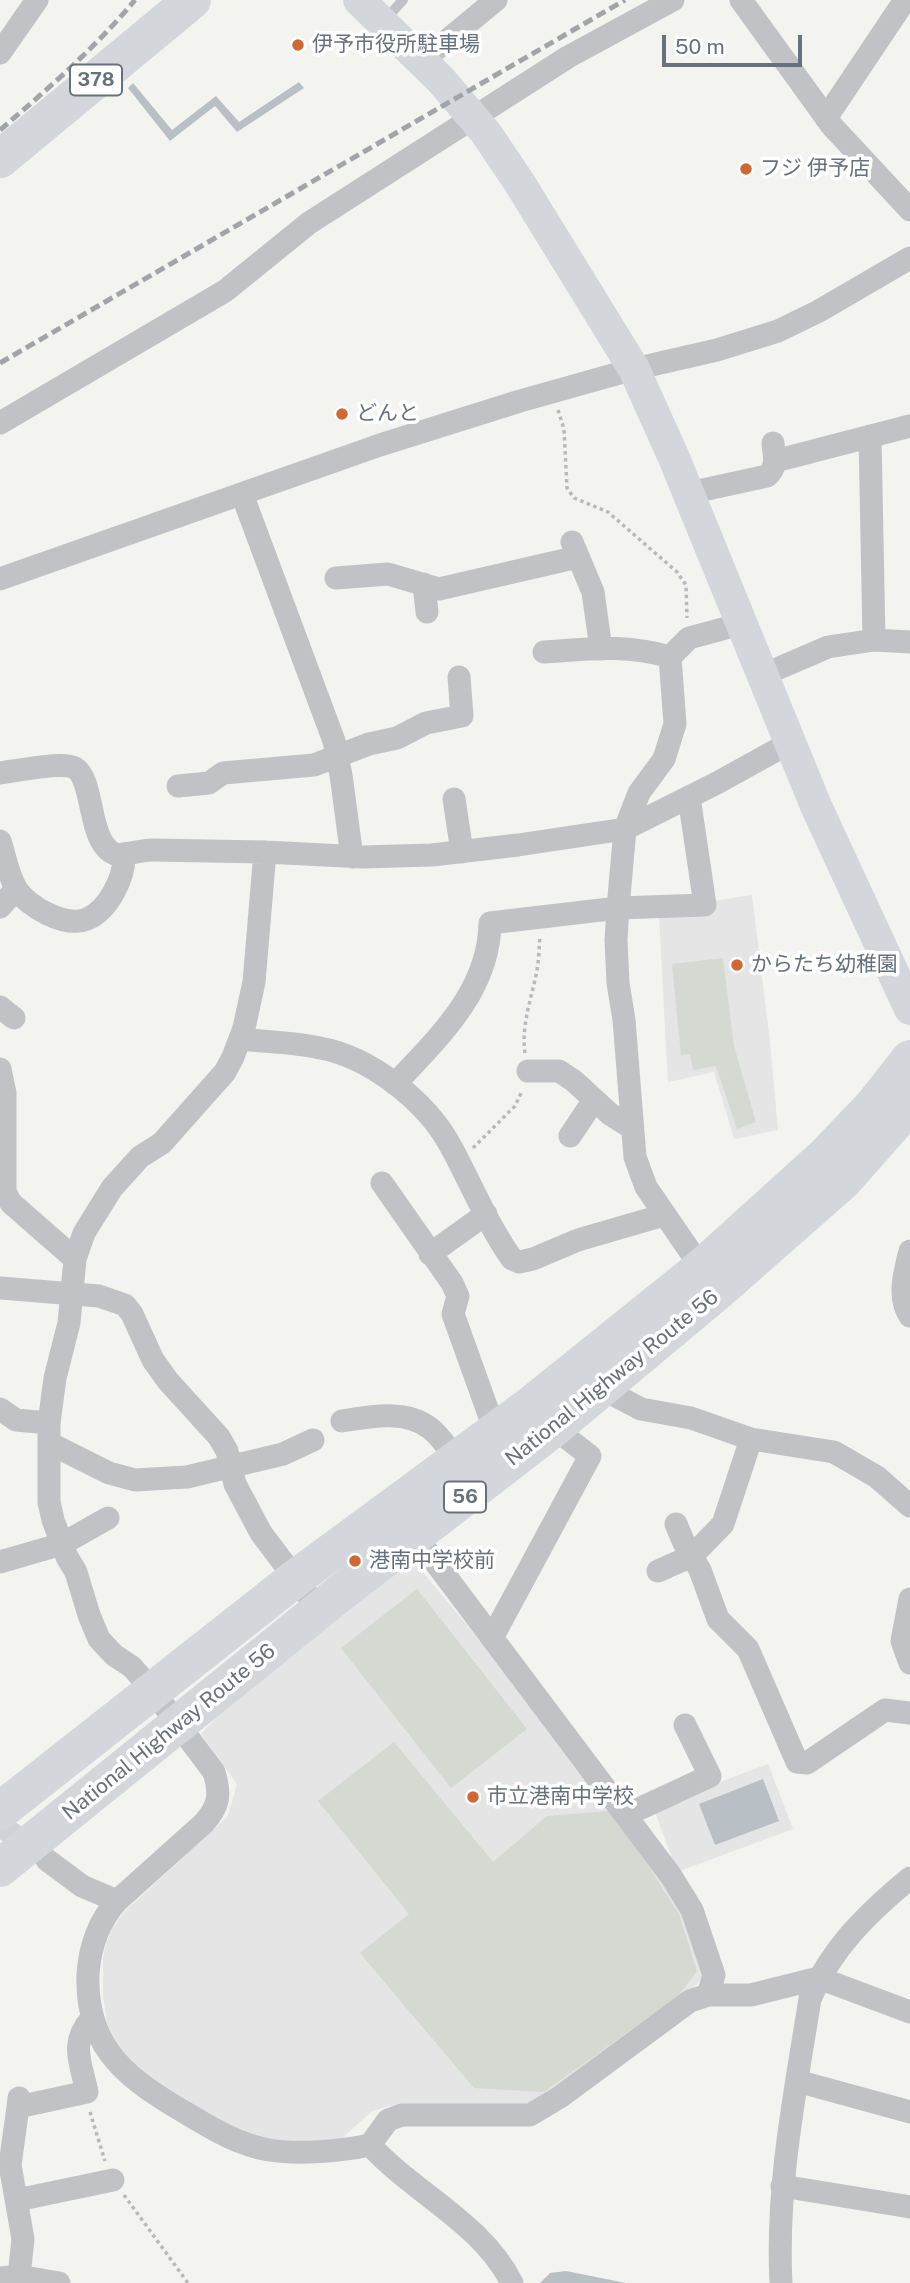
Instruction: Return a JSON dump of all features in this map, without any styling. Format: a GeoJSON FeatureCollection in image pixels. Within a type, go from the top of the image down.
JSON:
{"type":"FeatureCollection","features":[{"type":"Feature","properties":{"kind":"highway","name":"378"},"geometry":{"type":"LineString","coordinates":[[0,159],[192,0]]}},
{"type":"Feature","properties":{"kind":"highway","name":"National Highway Route 56"},"geometry":{"type":"LineString","coordinates":[[0,1811],[296,1578],[403,1521],[554,1428],[601,1388],[710,1280],[872,1107],[910,1059]]}},
{"type":"Feature","properties":{"kind":"highway","name":"National Highway Route 56"},"geometry":{"type":"LineString","coordinates":[[0,1867],[319,1610],[403,1521],[456,1458],[710,1280],[844,1180],[910,1105]]}},
{"type":"Feature","properties":{"kind":"street"},"geometry":{"type":"LineString","coordinates":[[0,53],[37,0]]}},
{"type":"Feature","properties":{"kind":"street"},"geometry":{"type":"LineString","coordinates":[[359,0],[393,11],[422,61],[473,117],[519,182],[634,369],[689,493],[816,806],[910,1009]]}},
{"type":"Feature","properties":{"kind":"street"},"geometry":{"type":"LineString","coordinates":[[422,61],[496,0]]}},
{"type":"Feature","properties":{"kind":"street"},"geometry":{"type":"LineString","coordinates":[[0,423],[225,291],[309,223],[568,57],[673,0]]}},
{"type":"Feature","properties":{"kind":"street"},"geometry":{"type":"LineString","coordinates":[[740,0],[825,118],[910,209]]}},
{"type":"Feature","properties":{"kind":"street"},"geometry":{"type":"LineString","coordinates":[[825,118],[905,0]]}},
{"type":"Feature","properties":{"kind":"street"},"geometry":{"type":"LineString","coordinates":[[0,579],[380,446],[552,392],[717,350],[778,331],[819,311],[910,258]]}},
{"type":"Feature","properties":{"kind":"street"},"geometry":{"type":"LineString","coordinates":[[689,493],[767,476],[772,472],[774,452],[870,436],[910,426]]}},
{"type":"Feature","properties":{"kind":"street"},"geometry":{"type":"LineString","coordinates":[[870,436],[874,640]]}},
{"type":"Feature","properties":{"kind":"street"},"geometry":{"type":"LineString","coordinates":[[242,494],[334,741],[352,857]]}},
{"type":"Feature","properties":{"kind":"street"},"geometry":{"type":"LineString","coordinates":[[336,578],[388,573],[439,589],[575,549],[593,592],[601,649]]}},
{"type":"Feature","properties":{"kind":"street"},"geometry":{"type":"LineString","coordinates":[[424,584],[427,612]]}},
{"type":"Feature","properties":{"kind":"street"},"geometry":{"type":"LineString","coordinates":[[710,1280],[646,1187],[635,1157],[616,940],[625,829],[639,793],[664,760],[675,724],[670,657],[689,638],[741,624]]}},
{"type":"Feature","properties":{"kind":"street"},"geometry":{"type":"LineString","coordinates":[[763,675],[828,647],[874,640],[910,642]]}},
{"type":"Feature","properties":{"kind":"street"},"geometry":{"type":"LineString","coordinates":[[544,652],[624,647],[670,657]]}},
{"type":"Feature","properties":{"kind":"street"},"geometry":{"type":"LineString","coordinates":[[178,786],[209,783],[223,773],[314,765],[369,744],[397,738],[426,723],[462,716],[460,677]]}},
{"type":"Feature","properties":{"kind":"street"},"geometry":{"type":"LineString","coordinates":[[0,773],[63,765],[75,768],[82,776],[97,833],[114,854],[152,850],[352,857],[432,855],[625,829],[791,741]]}},
{"type":"Feature","properties":{"kind":"street"},"geometry":{"type":"LineString","coordinates":[[395,1084],[448,1027],[469,996],[489,947],[490,923],[618,908],[705,905],[688,797]]}},
{"type":"Feature","properties":{"kind":"street"},"geometry":{"type":"LineString","coordinates":[[454,799],[462,852]]}},
{"type":"Feature","properties":{"kind":"street"},"geometry":{"type":"LineString","coordinates":[[0,841],[16,889],[32,905],[52,917],[72,921],[86,920],[100,911],[111,895],[124,866],[124,855]]}},
{"type":"Feature","properties":{"kind":"street"},"geometry":{"type":"LineString","coordinates":[[265,852],[254,982],[240,1039],[225,1072],[162,1143],[140,1157],[113,1188],[85,1233],[75,1259],[69,1323],[55,1378],[49,1433],[49,1502],[89,1615],[99,1639],[114,1656],[132,1667],[179,1724],[214,1772],[219,1788],[215,1810],[117,1901],[106,1914],[91,1948],[88,1986],[92,2018],[107,2050],[138,2084],[222,2134],[270,2150],[342,2149],[370,2145],[388,2120],[402,2115],[530,2115],[560,2097],[690,2001],[708,1995],[751,1995],[819,1978],[910,2012]]}},
{"type":"Feature","properties":{"kind":"street"},"geometry":{"type":"LineString","coordinates":[[0,907],[16,889]]}},
{"type":"Feature","properties":{"kind":"street"},"geometry":{"type":"LineString","coordinates":[[240,1039],[321,1048],[349,1056],[395,1084],[415,1101],[448,1142],[505,1250],[512,1259],[519,1262],[578,1240],[664,1215]]}},
{"type":"Feature","properties":{"kind":"street"},"geometry":{"type":"LineString","coordinates":[[0,1069],[5,1093],[5,1192],[11,1203],[75,1259]]}},
{"type":"Feature","properties":{"kind":"street"},"geometry":{"type":"LineString","coordinates":[[528,1071],[559,1072],[632,1129]]}},
{"type":"Feature","properties":{"kind":"street"},"geometry":{"type":"LineString","coordinates":[[570,1136],[594,1100]]}},
{"type":"Feature","properties":{"kind":"street"},"geometry":{"type":"LineString","coordinates":[[382,1182],[452,1283],[458,1296],[453,1314],[495,1431]]}},
{"type":"Feature","properties":{"kind":"street"},"geometry":{"type":"LineString","coordinates":[[430,1254],[486,1214]]}},
{"type":"Feature","properties":{"kind":"street"},"geometry":{"type":"LineString","coordinates":[[910,1251],[903,1280],[906,1309],[910,1316]]}},
{"type":"Feature","properties":{"kind":"street"},"geometry":{"type":"LineString","coordinates":[[0,1288],[99,1296],[125,1305],[132,1314],[153,1360],[168,1381],[219,1437],[227,1451],[235,1484],[261,1533],[319,1610]]}},
{"type":"Feature","properties":{"kind":"street"},"geometry":{"type":"LineString","coordinates":[[601,1388],[641,1409],[691,1418],[751,1439],[834,1452],[877,1477],[910,1506]]}},
{"type":"Feature","properties":{"kind":"street"},"geometry":{"type":"LineString","coordinates":[[0,1409],[16,1420],[49,1433],[109,1473],[135,1480],[187,1477],[231,1468],[283,1454],[313,1440]]}},
{"type":"Feature","properties":{"kind":"street"},"geometry":{"type":"LineString","coordinates":[[341,1421],[379,1416],[402,1416],[417,1420],[433,1430],[456,1458]]}},
{"type":"Feature","properties":{"kind":"street"},"geometry":{"type":"LineString","coordinates":[[492,1638],[590,1457],[554,1428]]}},
{"type":"Feature","properties":{"kind":"street"},"geometry":{"type":"LineString","coordinates":[[658,1570],[692,1556],[723,1524],[751,1439]]}},
{"type":"Feature","properties":{"kind":"street"},"geometry":{"type":"LineString","coordinates":[[0,1562],[62,1544],[108,1518]]}},
{"type":"Feature","properties":{"kind":"street"},"geometry":{"type":"LineString","coordinates":[[403,1521],[671,1876],[692,1910],[714,1975],[708,1995]]}},
{"type":"Feature","properties":{"kind":"street"},"geometry":{"type":"LineString","coordinates":[[676,1524],[700,1570],[718,1619],[748,1648],[797,1762],[807,1763],[886,1710],[910,1713]]}},
{"type":"Feature","properties":{"kind":"street"},"geometry":{"type":"LineString","coordinates":[[910,1598],[902,1641],[910,1663]]}},
{"type":"Feature","properties":{"kind":"street"},"geometry":{"type":"LineString","coordinates":[[626,1815],[710,1776],[685,1725]]}},
{"type":"Feature","properties":{"kind":"street"},"geometry":{"type":"LineString","coordinates":[[47,1860],[82,1886],[117,1901]]}},
{"type":"Feature","properties":{"kind":"street"},"geometry":{"type":"LineString","coordinates":[[781,2283],[779,2247],[782,2186],[810,1999],[832,1956],[854,1929],[910,1878]]}},
{"type":"Feature","properties":{"kind":"street"},"geometry":{"type":"LineString","coordinates":[[59,2283],[10,2277],[23,2239],[10,2165],[19,2103],[86,2092],[77,2049],[80,2035],[92,2018]]}},
{"type":"Feature","properties":{"kind":"street"},"geometry":{"type":"LineString","coordinates":[[797,2081],[910,2112]]}},
{"type":"Feature","properties":{"kind":"street"},"geometry":{"type":"LineString","coordinates":[[370,2145],[470,2228],[501,2262],[512,2283]]}},
{"type":"Feature","properties":{"kind":"street"},"geometry":{"type":"LineString","coordinates":[[18,2200],[113,2180]]}},
{"type":"Feature","properties":{"kind":"street"},"geometry":{"type":"LineString","coordinates":[[782,2186],[910,2207]]}},
{"type":"Feature","properties":{"kind":"path"},"geometry":{"type":"LineString","coordinates":[[552,392],[564,429],[567,488],[574,498],[608,512],[677,572],[685,585],[689,638]]}},
{"type":"Feature","properties":{"kind":"path"},"geometry":{"type":"LineString","coordinates":[[460,1163],[515,1106],[528,1071],[523,1032],[528,1000],[537,970],[542,917]]}},
{"type":"Feature","properties":{"kind":"shaded area"},"geometry":{"type":"Polygon","coordinates":[[[299,82],[304,88],[237,132],[215,106],[170,141],[128,88],[133,83],[172,130],[216,96],[239,122],[299,82]]]}},
{"type":"Feature","properties":{"kind":"shaded area"},"geometry":{"type":"Polygon","coordinates":[[[752,895],[778,1130],[734,1139],[714,1072],[668,1082],[659,916],[714,912],[713,901],[752,895]]]}},
{"type":"Feature","properties":{"kind":"shaded area"},"geometry":{"type":"Polygon","coordinates":[[[723,958],[734,1046],[756,1122],[737,1129],[716,1066],[693,1070],[690,1054],[681,1055],[672,964],[723,958]]]}},
{"type":"Feature","properties":{"kind":"shaded area"},"geometry":{"type":"Polygon","coordinates":[[[411,1558],[584,1772],[684,1911],[706,1973],[690,1992],[529,2108],[389,2106],[371,2112],[338,2142],[272,2140],[226,2124],[148,2077],[118,2046],[107,2024],[103,1995],[103,1958],[106,1944],[123,1913],[228,1816],[237,1784],[201,1734],[249,1683],[411,1558]]]}},
{"type":"Feature","properties":{"kind":"shaded area"},"geometry":{"type":"Polygon","coordinates":[[[417,1589],[527,1729],[451,1788],[341,1648],[417,1589]]]}},
{"type":"Feature","properties":{"kind":"shaded area"},"geometry":{"type":"Polygon","coordinates":[[[394,1742],[493,1862],[547,1816],[608,1811],[643,1858],[679,1914],[697,1971],[678,1996],[544,2092],[474,2088],[360,1953],[409,1914],[318,1801],[394,1742]]]}},
{"type":"Feature","properties":{"kind":"shaded area"},"geometry":{"type":"Polygon","coordinates":[[[768,1764],[793,1829],[677,1872],[653,1807],[768,1764]]]}},
{"type":"Feature","properties":{"kind":"shaded area"},"geometry":{"type":"Polygon","coordinates":[[[763,1779],[779,1821],[715,1845],[699,1804],[763,1779]]]}},
{"type":"Feature","properties":{"kind":"shaded area"},"geometry":{"type":"Polygon","coordinates":[[[566,2271],[626,2283],[540,2283],[550,2273],[566,2271]]]}},
{"type":"Feature","properties":{"kind":"tunnel"},"geometry":{"type":"LineString","coordinates":[[0,1825],[37,1852]]}},
{"type":"Feature","properties":{"kind":"railway"},"geometry":{"type":"LineString","coordinates":[[0,130],[53,84],[135,0]]}},
{"type":"Feature","properties":{"kind":"railway"},"geometry":{"type":"LineString","coordinates":[[0,363],[625,0]]}},
{"type":"Feature","properties":{"kind":"place","name":"伊予市役所駐車場"},"geometry":{"type":"Point","coordinates":[298,45]}},
{"type":"Feature","properties":{"kind":"place","name":"フジ 伊予店"},"geometry":{"type":"Point","coordinates":[746,169]}},
{"type":"Feature","properties":{"kind":"place","name":"どんと"},"geometry":{"type":"Point","coordinates":[342,414]}},
{"type":"Feature","properties":{"kind":"place","name":"からたち幼稚園"},"geometry":{"type":"Point","coordinates":[737,965]}},
{"type":"Feature","properties":{"kind":"place","name":"港南中学校前"},"geometry":{"type":"Point","coordinates":[355,1561]}},
{"type":"Feature","properties":{"kind":"place","name":"市立港南中学校"},"geometry":{"type":"Point","coordinates":[473,1797]}}]}
